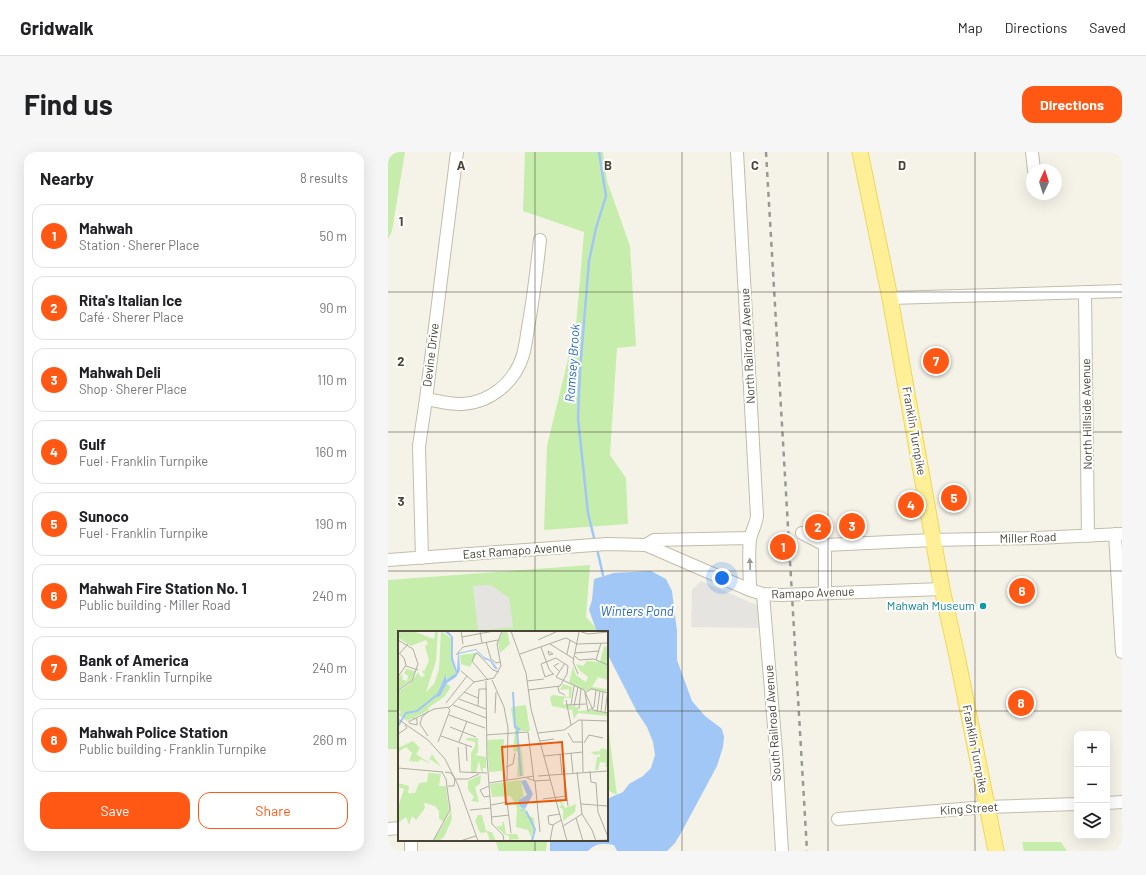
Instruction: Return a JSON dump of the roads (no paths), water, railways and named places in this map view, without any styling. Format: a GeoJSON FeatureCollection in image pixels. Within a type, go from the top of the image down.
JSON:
{"type":"FeatureCollection","features":[{"type":"Feature","properties":{"kind":"main road","name":"Franklin Turnpike"},"geometry":{"type":"LineString","coordinates":[[860,152],[890,298],[942,589],[996,851]]}},
{"type":"Feature","properties":{"kind":"street","name":"Devine Drive"},"geometry":{"type":"LineString","coordinates":[[422,558],[419,446],[457,152]]}},
{"type":"Feature","properties":{"kind":"street","name":"North Railroad Avenue"},"geometry":{"type":"LineString","coordinates":[[737,152],[757,516],[756,524],[750,538]]}},
{"type":"Feature","properties":{"kind":"street"},"geometry":{"type":"LineString","coordinates":[[1032,152],[1033,164]]}},
{"type":"Feature","properties":{"kind":"street"},"geometry":{"type":"LineString","coordinates":[[426,399],[451,404],[477,402],[497,392],[513,376],[524,352],[536,280],[540,240]]}},
{"type":"Feature","properties":{"kind":"street"},"geometry":{"type":"LineString","coordinates":[[890,298],[1122,291]]}},
{"type":"Feature","properties":{"kind":"street","name":"North Hillside Avenue"},"geometry":{"type":"LineString","coordinates":[[1085,292],[1088,536]]}},
{"type":"Feature","properties":{"kind":"street"},"geometry":{"type":"LineString","coordinates":[[802,533],[825,545],[825,593]]}},
{"type":"Feature","properties":{"kind":"street"},"geometry":{"type":"LineString","coordinates":[[1119,534],[1122,652]]}},
{"type":"Feature","properties":{"kind":"street","name":"Miller Road"},"geometry":{"type":"LineString","coordinates":[[825,545],[1119,534]]}},
{"type":"Feature","properties":{"kind":"street"},"geometry":{"type":"LineString","coordinates":[[646,545],[654,540],[750,538],[750,590]]}},
{"type":"Feature","properties":{"kind":"street","name":"East Ramapo Avenue"},"geometry":{"type":"LineString","coordinates":[[388,560],[607,544],[646,545]]}},
{"type":"Feature","properties":{"kind":"street","name":"Ramapo Avenue"},"geometry":{"type":"LineString","coordinates":[[646,545],[750,590],[763,594],[781,595],[942,589]]}},
{"type":"Feature","properties":{"kind":"street","name":"South Railroad Avenue"},"geometry":{"type":"LineString","coordinates":[[763,594],[776,751],[782,851]]}},
{"type":"Feature","properties":{"kind":"street"},"geometry":{"type":"LineString","coordinates":[[1110,803],[1122,802]]}},
{"type":"Feature","properties":{"kind":"street","name":"King Street"},"geometry":{"type":"LineString","coordinates":[[838,819],[986,807],[1074,804]]}},
{"type":"Feature","properties":{"kind":"street"},"geometry":{"type":"LineString","coordinates":[[388,829],[398,828]]}},
{"type":"Feature","properties":{"kind":"water","name":"Winters Pond"},"geometry":{"type":"Polygon","coordinates":[[[651,571],[666,579],[672,591],[677,631],[677,660],[692,701],[705,716],[722,729],[724,737],[723,747],[717,766],[681,833],[675,843],[667,851],[617,851],[614,845],[603,844],[594,846],[588,851],[550,851],[550,841],[608,841],[608,799],[623,792],[629,784],[643,776],[651,768],[655,755],[653,742],[647,727],[637,712],[608,655],[608,631],[597,631],[589,610],[592,600],[594,579],[614,573],[651,571]]]}},
{"type":"Feature","properties":{"kind":"waterway","name":"Ramsey Brook"},"geometry":{"type":"LineString","coordinates":[[595,542],[588,513],[578,418],[580,371],[589,261],[596,228],[606,196],[599,152]]}},
{"type":"Feature","properties":{"kind":"waterway","name":"Ramsey Brook"},"geometry":{"type":"LineString","coordinates":[[597,549],[603,575]]}},
{"type":"Feature","properties":{"kind":"railway"},"geometry":{"type":"LineString","coordinates":[[766,152],[807,851]]}},
{"type":"Feature","properties":{"kind":"place","name":"Bank of America"},"geometry":{"type":"Point","coordinates":[936,361]}},
{"type":"Feature","properties":{"kind":"place","name":"Sunoco"},"geometry":{"type":"Point","coordinates":[954,498]}},
{"type":"Feature","properties":{"kind":"place","name":"Gulf"},"geometry":{"type":"Point","coordinates":[911,505]}},
{"type":"Feature","properties":{"kind":"place","name":"Mahwah Deli"},"geometry":{"type":"Point","coordinates":[852,526]}},
{"type":"Feature","properties":{"kind":"place","name":"Rita's Italian Ice"},"geometry":{"type":"Point","coordinates":[818,527]}},
{"type":"Feature","properties":{"kind":"place","name":"Mahwah"},"geometry":{"type":"Point","coordinates":[783,547]}},
{"type":"Feature","properties":{"kind":"place","name":"Mahwah Fire Station No. 1"},"geometry":{"type":"Point","coordinates":[1022,591]}},
{"type":"Feature","properties":{"kind":"place","name":"Mahwah Museum"},"geometry":{"type":"Point","coordinates":[983,606]}},
{"type":"Feature","properties":{"kind":"place","name":"Mahwah Police Station"},"geometry":{"type":"Point","coordinates":[1021,703]}}]}
